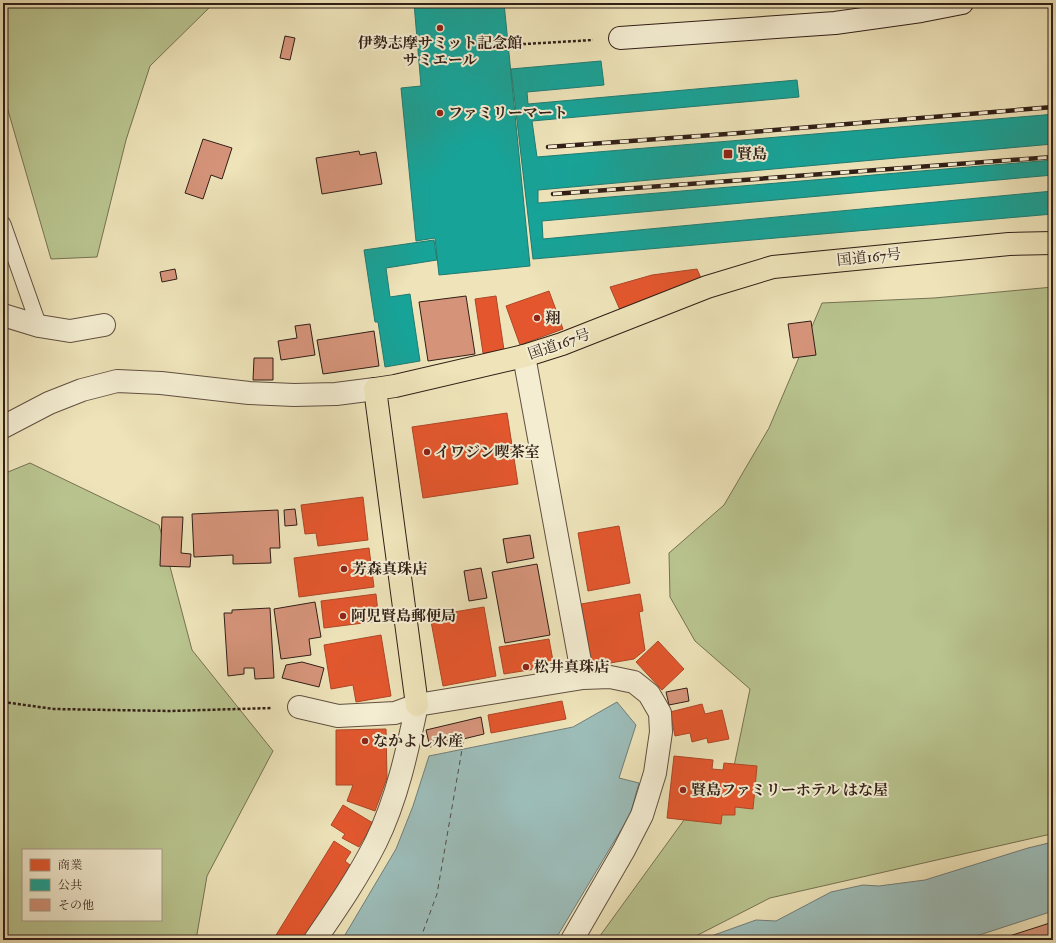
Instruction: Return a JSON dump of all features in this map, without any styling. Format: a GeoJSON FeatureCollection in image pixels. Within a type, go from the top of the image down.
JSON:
{"type":"FeatureCollection","features":[{"type":"Feature","properties":{"kind":"highway","name":"国道167号"},"geometry":{"type":"LineString","coordinates":[[374,389],[395,386],[524,356],[562,344],[707,287],[773,267],[1009,244],[1053,243]]}},
{"type":"Feature","properties":{"kind":"highway"},"geometry":{"type":"LineString","coordinates":[[374,389],[417,705]]}},
{"type":"Feature","properties":{"kind":"street"},"geometry":{"type":"LineString","coordinates":[[620,38],[835,23],[921,11],[962,3]]}},
{"type":"Feature","properties":{"kind":"street"},"geometry":{"type":"LineString","coordinates":[[3,315],[39,326],[70,331],[104,326]]}},
{"type":"Feature","properties":{"kind":"street"},"geometry":{"type":"LineString","coordinates":[[524,356],[583,678]]}},
{"type":"Feature","properties":{"kind":"street"},"geometry":{"type":"LineString","coordinates":[[3,427],[49,403],[82,390],[117,381],[161,383],[249,393],[294,395],[336,394],[374,389]]}},
{"type":"Feature","properties":{"kind":"street"},"geometry":{"type":"LineString","coordinates":[[299,707],[338,716],[395,713],[417,705],[583,678],[610,678],[634,682],[649,694],[660,713],[662,732],[655,773],[642,815],[624,850],[572,940]]}},
{"type":"Feature","properties":{"kind":"street"},"geometry":{"type":"LineString","coordinates":[[315,940],[341,902],[376,841],[398,785],[406,757],[417,705]]}},
{"type":"Feature","properties":{"kind":"lane"},"geometry":{"type":"LineString","coordinates":[[3,224],[39,326]]}},
{"type":"Feature","properties":{"kind":"path"},"geometry":{"type":"LineString","coordinates":[[508,45],[620,38]]}},
{"type":"Feature","properties":{"kind":"path"},"geometry":{"type":"LineString","coordinates":[[3,702],[54,709],[170,711],[299,707]]}},
{"type":"Feature","properties":{"kind":"green space"},"geometry":{"type":"Polygon","coordinates":[[[3,3],[214,3],[150,66],[126,140],[97,257],[51,259],[3,93],[3,3]]]}},
{"type":"Feature","properties":{"kind":"green space"},"geometry":{"type":"Polygon","coordinates":[[[1053,287],[1053,829],[1051,834],[770,898],[692,938],[691,940],[597,940],[692,809],[732,776],[750,689],[695,641],[670,597],[669,553],[724,505],[769,428],[822,303],[934,298],[1053,287]]]}},
{"type":"Feature","properties":{"kind":"green space"},"geometry":{"type":"Polygon","coordinates":[[[30,463],[159,525],[192,650],[273,751],[207,876],[196,940],[3,940],[3,474],[30,463]]]}},
{"type":"Feature","properties":{"kind":"water"},"geometry":{"type":"Polygon","coordinates":[[[617,702],[636,725],[619,778],[639,783],[630,815],[555,940],[342,940],[396,849],[413,806],[429,756],[573,727],[617,702]]]}},
{"type":"Feature","properties":{"kind":"water"},"geometry":{"type":"Polygon","coordinates":[[[1053,842],[1053,911],[964,940],[700,940],[756,920],[776,921],[831,892],[863,885],[879,886],[925,880],[1028,848],[1053,842]]]}},
{"type":"Feature","properties":{"kind":"building: 商業"},"geometry":{"type":"Polygon","coordinates":[[[697,269],[701,278],[620,310],[610,287],[652,275],[697,269]]]}},
{"type":"Feature","properties":{"kind":"building: 商業"},"geometry":{"type":"Polygon","coordinates":[[[549,291],[563,329],[520,345],[506,306],[549,291]]]}},
{"type":"Feature","properties":{"kind":"building: 商業"},"geometry":{"type":"Polygon","coordinates":[[[496,296],[504,350],[483,353],[475,299],[496,296]]]}},
{"type":"Feature","properties":{"kind":"building: 商業"},"geometry":{"type":"Polygon","coordinates":[[[507,413],[518,484],[423,498],[412,427],[507,413]]]}},
{"type":"Feature","properties":{"kind":"building: 商業"},"geometry":{"type":"Polygon","coordinates":[[[363,497],[368,540],[318,546],[316,533],[305,534],[301,505],[363,497]]]}},
{"type":"Feature","properties":{"kind":"building: 商業"},"geometry":{"type":"Polygon","coordinates":[[[619,526],[630,583],[588,591],[578,533],[619,526]]]}},
{"type":"Feature","properties":{"kind":"building: 商業"},"geometry":{"type":"Polygon","coordinates":[[[369,548],[374,587],[299,597],[294,558],[369,548]]]}},
{"type":"Feature","properties":{"kind":"building: 商業"},"geometry":{"type":"Polygon","coordinates":[[[376,594],[379,621],[324,628],[321,601],[376,594]]]}},
{"type":"Feature","properties":{"kind":"building: 商業"},"geometry":{"type":"Polygon","coordinates":[[[640,594],[643,611],[639,612],[645,650],[634,659],[592,666],[581,604],[640,594]]]}},
{"type":"Feature","properties":{"kind":"building: 商業"},"geometry":{"type":"Polygon","coordinates":[[[484,607],[496,676],[443,686],[430,616],[484,607]]]}},
{"type":"Feature","properties":{"kind":"building: 商業"},"geometry":{"type":"Polygon","coordinates":[[[381,635],[391,696],[356,702],[353,685],[331,689],[324,645],[381,635]]]}},
{"type":"Feature","properties":{"kind":"building: 商業"},"geometry":{"type":"Polygon","coordinates":[[[549,639],[554,666],[504,674],[499,647],[549,639]]]}},
{"type":"Feature","properties":{"kind":"building: 商業"},"geometry":{"type":"Polygon","coordinates":[[[658,641],[684,669],[662,690],[636,662],[658,641]]]}},
{"type":"Feature","properties":{"kind":"building: 商業"},"geometry":{"type":"Polygon","coordinates":[[[562,701],[566,719],[491,733],[488,715],[562,701]]]}},
{"type":"Feature","properties":{"kind":"building: 商業"},"geometry":{"type":"Polygon","coordinates":[[[702,704],[705,714],[722,710],[729,739],[708,743],[707,738],[692,742],[690,733],[675,736],[670,712],[702,704]]]}},
{"type":"Feature","properties":{"kind":"building: 商業"},"geometry":{"type":"Polygon","coordinates":[[[386,729],[387,778],[375,811],[347,801],[353,785],[336,785],[336,730],[386,729]]]}},
{"type":"Feature","properties":{"kind":"building: 商業"},"geometry":{"type":"Polygon","coordinates":[[[674,756],[713,760],[712,769],[723,770],[724,763],[757,766],[753,809],[735,807],[735,815],[722,815],[721,824],[667,818],[674,756]]]}},
{"type":"Feature","properties":{"kind":"building: 商業"},"geometry":{"type":"Polygon","coordinates":[[[343,805],[373,823],[359,847],[342,838],[345,834],[331,825],[343,805]]]}},
{"type":"Feature","properties":{"kind":"building: 商業"},"geometry":{"type":"Polygon","coordinates":[[[334,841],[351,852],[345,861],[350,865],[306,940],[273,940],[334,841]]]}},
{"type":"Feature","properties":{"kind":"building: 公共"},"geometry":{"type":"Polygon","coordinates":[[[414,3],[504,3],[530,266],[439,275],[435,238],[416,241],[401,88],[421,86],[414,3]]]}},
{"type":"Feature","properties":{"kind":"building: 公共"},"geometry":{"type":"Polygon","coordinates":[[[601,61],[604,85],[527,92],[528,104],[797,80],[799,97],[532,121],[537,157],[1053,114],[1053,144],[538,190],[538,203],[1053,160],[1053,175],[542,221],[543,239],[1053,191],[1053,214],[533,259],[511,69],[601,61]]]}},
{"type":"Feature","properties":{"kind":"building: 公共"},"geometry":{"type":"Polygon","coordinates":[[[434,240],[437,260],[386,268],[390,297],[410,294],[420,361],[385,367],[378,322],[375,322],[364,250],[434,240]]]}},
{"type":"Feature","properties":{"kind":"building: その他"},"geometry":{"type":"Polygon","coordinates":[[[285,36],[295,38],[290,60],[280,58],[285,36]]]}},
{"type":"Feature","properties":{"kind":"building: その他"},"geometry":{"type":"Polygon","coordinates":[[[203,139],[232,148],[222,179],[211,175],[203,199],[185,193],[203,139]]]}},
{"type":"Feature","properties":{"kind":"building: その他"},"geometry":{"type":"Polygon","coordinates":[[[359,151],[360,155],[376,152],[382,184],[322,194],[316,158],[359,151]]]}},
{"type":"Feature","properties":{"kind":"building: その他"},"geometry":{"type":"Polygon","coordinates":[[[175,269],[177,279],[162,282],[160,272],[175,269]]]}},
{"type":"Feature","properties":{"kind":"building: その他"},"geometry":{"type":"Polygon","coordinates":[[[466,296],[475,354],[428,361],[419,302],[466,296]]]}},
{"type":"Feature","properties":{"kind":"building: その他"},"geometry":{"type":"Polygon","coordinates":[[[811,321],[816,355],[793,358],[788,324],[811,321]]]}},
{"type":"Feature","properties":{"kind":"building: その他"},"geometry":{"type":"Polygon","coordinates":[[[310,324],[315,355],[281,360],[278,341],[297,338],[295,326],[310,324]]]}},
{"type":"Feature","properties":{"kind":"building: その他"},"geometry":{"type":"Polygon","coordinates":[[[374,331],[379,366],[323,374],[317,340],[374,331]]]}},
{"type":"Feature","properties":{"kind":"building: その他"},"geometry":{"type":"Polygon","coordinates":[[[254,358],[273,358],[273,380],[253,380],[254,358]]]}},
{"type":"Feature","properties":{"kind":"building: その他"},"geometry":{"type":"Polygon","coordinates":[[[295,509],[297,525],[285,526],[284,510],[295,509]]]}},
{"type":"Feature","properties":{"kind":"building: その他"},"geometry":{"type":"Polygon","coordinates":[[[278,510],[280,548],[270,548],[271,563],[233,564],[233,555],[194,557],[192,514],[278,510]]]}},
{"type":"Feature","properties":{"kind":"building: その他"},"geometry":{"type":"Polygon","coordinates":[[[162,517],[183,517],[181,553],[191,554],[190,567],[160,566],[162,517]]]}},
{"type":"Feature","properties":{"kind":"building: その他"},"geometry":{"type":"Polygon","coordinates":[[[530,535],[534,558],[507,563],[503,539],[530,535]]]}},
{"type":"Feature","properties":{"kind":"building: その他"},"geometry":{"type":"Polygon","coordinates":[[[537,564],[550,635],[505,643],[492,572],[537,564]]]}},
{"type":"Feature","properties":{"kind":"building: その他"},"geometry":{"type":"Polygon","coordinates":[[[481,568],[487,598],[469,601],[464,571],[481,568]]]}},
{"type":"Feature","properties":{"kind":"building: その他"},"geometry":{"type":"Polygon","coordinates":[[[315,602],[321,637],[309,639],[311,655],[281,659],[274,609],[315,602]]]}},
{"type":"Feature","properties":{"kind":"building: その他"},"geometry":{"type":"Polygon","coordinates":[[[270,608],[274,678],[255,679],[254,668],[244,668],[244,674],[228,676],[224,613],[232,613],[232,610],[270,608]]]}},
{"type":"Feature","properties":{"kind":"building: その他"},"geometry":{"type":"Polygon","coordinates":[[[302,662],[324,668],[319,687],[282,678],[286,665],[302,662]]]}},
{"type":"Feature","properties":{"kind":"building: その他"},"geometry":{"type":"Polygon","coordinates":[[[687,688],[689,701],[669,705],[666,692],[687,688]]]}},
{"type":"Feature","properties":{"kind":"building: その他"},"geometry":{"type":"Polygon","coordinates":[[[481,717],[484,734],[430,747],[426,730],[481,717]]]}},
{"type":"Feature","properties":{"kind":"building: その他"},"geometry":{"type":"Polygon","coordinates":[[[1053,922],[1053,940],[997,940],[1053,922]]]}},
{"type":"Feature","properties":{"kind":"ferry route"},"geometry":{"type":"LineString","coordinates":[[420,940],[437,894],[464,738]]}},
{"type":"Feature","properties":{"kind":"railway"},"geometry":{"type":"LineString","coordinates":[[548,147],[1053,107]]}},
{"type":"Feature","properties":{"kind":"railway"},"geometry":{"type":"LineString","coordinates":[[553,194],[1053,157]]}},
{"type":"Feature","properties":{"kind":"place","name":"伊勢志摩サミット記念館 サミエール"},"geometry":{"type":"Point","coordinates":[440,28]}},
{"type":"Feature","properties":{"kind":"place","name":"ファミリーマート"},"geometry":{"type":"Point","coordinates":[440,113]}},
{"type":"Feature","properties":{"kind":"place","name":"賢島"},"geometry":{"type":"Point","coordinates":[728,154]}},
{"type":"Feature","properties":{"kind":"place","name":"翔"},"geometry":{"type":"Point","coordinates":[537,318]}},
{"type":"Feature","properties":{"kind":"place","name":"イワジン喫茶室"},"geometry":{"type":"Point","coordinates":[427,452]}},
{"type":"Feature","properties":{"kind":"place","name":"芳森真珠店"},"geometry":{"type":"Point","coordinates":[344,569]}},
{"type":"Feature","properties":{"kind":"place","name":"阿児賢島郵便局"},"geometry":{"type":"Point","coordinates":[343,616]}},
{"type":"Feature","properties":{"kind":"place","name":"松井真珠店"},"geometry":{"type":"Point","coordinates":[526,667]}},
{"type":"Feature","properties":{"kind":"place","name":"なかよし水産"},"geometry":{"type":"Point","coordinates":[365,741]}},
{"type":"Feature","properties":{"kind":"place","name":"賢島ファミリーホテル はな屋"},"geometry":{"type":"Point","coordinates":[683,790]}}]}
